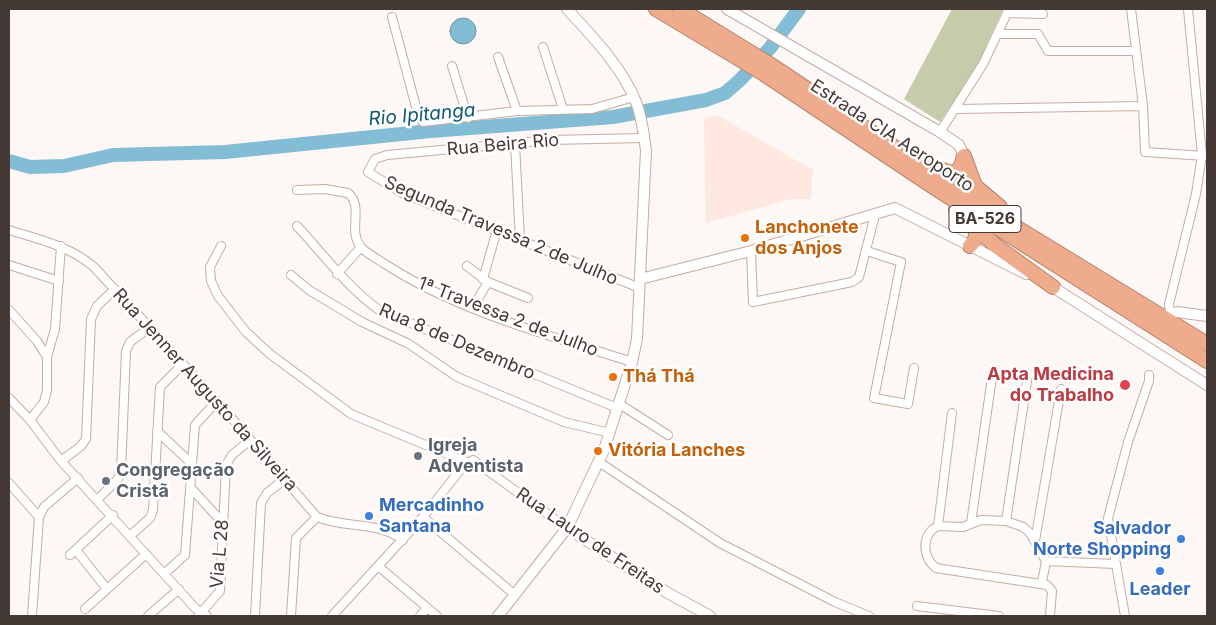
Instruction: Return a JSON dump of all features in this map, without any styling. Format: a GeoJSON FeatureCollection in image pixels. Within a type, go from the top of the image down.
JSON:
{"type":"FeatureCollection","features":[{"type":"Feature","properties":{"kind":"highway","name":"Estrada CIA Aeroporto"},"geometry":{"type":"LineString","coordinates":[[656,9],[836,108],[993,212],[1168,316],[1207,344]]}},
{"type":"Feature","properties":{"kind":"highway","name":"Estrada CIA Aeroporto"},"geometry":{"type":"LineString","coordinates":[[680,9],[744,56]]}},
{"type":"Feature","properties":{"kind":"highway","name":"Estrada CIA Aeroporto"},"geometry":{"type":"LineString","coordinates":[[767,70],[932,186],[1207,361]]}},
{"type":"Feature","properties":{"kind":"highway"},"geometry":{"type":"LineString","coordinates":[[836,108],[862,118],[944,171],[956,172],[961,167],[964,156]]}},
{"type":"Feature","properties":{"kind":"highway"},"geometry":{"type":"LineString","coordinates":[[964,156],[971,180],[979,191],[1054,248]]}},
{"type":"Feature","properties":{"kind":"highway"},"geometry":{"type":"LineString","coordinates":[[932,186],[996,246],[1053,287]]}},
{"type":"Feature","properties":{"kind":"highway"},"geometry":{"type":"LineString","coordinates":[[970,246],[975,240],[977,229]]}},
{"type":"Feature","properties":{"kind":"street"},"geometry":{"type":"LineString","coordinates":[[503,614],[515,594],[567,528],[599,462],[610,433],[632,362],[637,339],[646,151],[642,123],[636,100],[623,78],[589,32],[567,9]]}},
{"type":"Feature","properties":{"kind":"street"},"geometry":{"type":"LineString","coordinates":[[727,9],[940,132],[959,145],[964,156]]}},
{"type":"Feature","properties":{"kind":"street"},"geometry":{"type":"LineString","coordinates":[[1131,9],[1143,106],[1145,152],[1205,156]]}},
{"type":"Feature","properties":{"kind":"street"},"geometry":{"type":"LineString","coordinates":[[1188,9],[1205,156],[1169,304],[1168,316],[1184,312],[1207,316]]}},
{"type":"Feature","properties":{"kind":"street"},"geometry":{"type":"LineString","coordinates":[[940,132],[983,64],[1008,11],[1043,14]]}},
{"type":"Feature","properties":{"kind":"street"},"geometry":{"type":"LineString","coordinates":[[392,17],[421,122],[428,123],[517,111],[592,109],[636,100]]}},
{"type":"Feature","properties":{"kind":"street"},"geometry":{"type":"LineString","coordinates":[[998,34],[1038,34],[1048,51],[1136,50]]}},
{"type":"Feature","properties":{"kind":"street"},"geometry":{"type":"LineString","coordinates":[[543,46],[563,109]]}},
{"type":"Feature","properties":{"kind":"street"},"geometry":{"type":"LineString","coordinates":[[498,57],[517,111]]}},
{"type":"Feature","properties":{"kind":"street"},"geometry":{"type":"LineString","coordinates":[[452,66],[468,118]]}},
{"type":"Feature","properties":{"kind":"street"},"geometry":{"type":"LineString","coordinates":[[956,109],[1143,106]]}},
{"type":"Feature","properties":{"kind":"street","name":"Rua Beira Rio"},"geometry":{"type":"LineString","coordinates":[[368,169],[376,159],[383,156],[567,139],[644,138]]}},
{"type":"Feature","properties":{"kind":"street"},"geometry":{"type":"LineString","coordinates":[[515,144],[520,240]]}},
{"type":"Feature","properties":{"kind":"street","name":"Segunda Travessa 2 de Julho"},"geometry":{"type":"LineString","coordinates":[[368,169],[370,174],[402,193],[520,240],[640,284]]}},
{"type":"Feature","properties":{"kind":"street"},"geometry":{"type":"LineString","coordinates":[[297,190],[324,189],[348,193],[356,202],[355,229],[361,247],[337,274]]}},
{"type":"Feature","properties":{"kind":"street"},"geometry":{"type":"LineString","coordinates":[[640,284],[895,208],[1053,287],[1207,385]]}},
{"type":"Feature","properties":{"kind":"street"},"geometry":{"type":"LineString","coordinates":[[751,251],[753,302],[852,282],[859,277],[875,215]]}},
{"type":"Feature","properties":{"kind":"street","name":"Rua 8 de Dezembro"},"geometry":{"type":"LineString","coordinates":[[296,226],[337,274],[357,294],[378,310],[618,405],[668,435]]}},
{"type":"Feature","properties":{"kind":"street","name":"Rua Jenner Augusto da Silveira"},"geometry":{"type":"LineString","coordinates":[[9,230],[61,246],[87,260],[217,401],[317,517]]}},
{"type":"Feature","properties":{"kind":"street"},"geometry":{"type":"LineString","coordinates":[[473,307],[486,280],[497,230]]}},
{"type":"Feature","properties":{"kind":"street"},"geometry":{"type":"LineString","coordinates":[[30,420],[44,402],[48,380],[47,356],[55,329],[61,246]]}},
{"type":"Feature","properties":{"kind":"street","name":"Rua Lauro de Freitas"},"geometry":{"type":"LineString","coordinates":[[221,246],[210,267],[211,281],[218,296],[246,332],[270,354],[351,414],[471,462],[567,528],[666,592],[710,616]]}},
{"type":"Feature","properties":{"kind":"street","name":"1ª Travessa 2 de Julho"},"geometry":{"type":"LineString","coordinates":[[361,247],[402,275],[473,307],[632,362]]}},
{"type":"Feature","properties":{"kind":"street"},"geometry":{"type":"LineString","coordinates":[[867,251],[901,262],[874,398],[908,404],[914,368]]}},
{"type":"Feature","properties":{"kind":"street"},"geometry":{"type":"LineString","coordinates":[[9,265],[59,281]]}},
{"type":"Feature","properties":{"kind":"street"},"geometry":{"type":"LineString","coordinates":[[467,266],[486,280],[528,298]]}},
{"type":"Feature","properties":{"kind":"street"},"geometry":{"type":"LineString","coordinates":[[291,275],[309,290],[362,322],[409,344],[457,377],[564,422],[610,433]]}},
{"type":"Feature","properties":{"kind":"street"},"geometry":{"type":"LineString","coordinates":[[61,461],[81,446],[86,438],[91,318],[97,306],[115,289]]}},
{"type":"Feature","properties":{"kind":"street"},"geometry":{"type":"LineString","coordinates":[[9,310],[47,356]]}},
{"type":"Feature","properties":{"kind":"street"},"geometry":{"type":"LineString","coordinates":[[98,499],[118,479],[120,471],[126,351],[130,342],[150,327]]}},
{"type":"Feature","properties":{"kind":"street"},"geometry":{"type":"LineString","coordinates":[[131,536],[150,518],[153,510],[160,387],[183,364]]}},
{"type":"Feature","properties":{"kind":"street"},"geometry":{"type":"LineString","coordinates":[[1125,616],[1109,532],[1110,505],[1128,442],[1149,381],[1149,375]]}},
{"type":"Feature","properties":{"kind":"street"},"geometry":{"type":"LineString","coordinates":[[971,523],[992,378]]}},
{"type":"Feature","properties":{"kind":"street"},"geometry":{"type":"LineString","coordinates":[[1006,521],[1027,381]]}},
{"type":"Feature","properties":{"kind":"street"},"geometry":{"type":"LineString","coordinates":[[1035,541],[1060,389]]}},
{"type":"Feature","properties":{"kind":"street"},"geometry":{"type":"LineString","coordinates":[[9,398],[30,420],[61,461],[113,515],[202,615]]}},
{"type":"Feature","properties":{"kind":"street"},"geometry":{"type":"LineString","coordinates":[[164,574],[185,555],[191,463],[196,422],[217,401]]}},
{"type":"Feature","properties":{"kind":"street"},"geometry":{"type":"LineString","coordinates":[[938,526],[952,413]]}},
{"type":"Feature","properties":{"kind":"street"},"geometry":{"type":"LineString","coordinates":[[157,431],[191,463]]}},
{"type":"Feature","properties":{"kind":"street","name":"Via L 28"},"geometry":{"type":"LineString","coordinates":[[202,615],[220,591],[226,465],[232,455],[250,440]]}},
{"type":"Feature","properties":{"kind":"street"},"geometry":{"type":"LineString","coordinates":[[332,616],[403,540],[461,469],[471,462]]}},
{"type":"Feature","properties":{"kind":"street"},"geometry":{"type":"LineString","coordinates":[[599,462],[720,543],[835,602],[869,616]]}},
{"type":"Feature","properties":{"kind":"street"},"geometry":{"type":"LineString","coordinates":[[32,616],[39,517],[44,507],[78,478]]}},
{"type":"Feature","properties":{"kind":"street"},"geometry":{"type":"LineString","coordinates":[[255,616],[261,503],[267,493],[285,479]]}},
{"type":"Feature","properties":{"kind":"street"},"geometry":{"type":"LineString","coordinates":[[9,483],[39,517]]}},
{"type":"Feature","properties":{"kind":"street"},"geometry":{"type":"LineString","coordinates":[[190,486],[223,523]]}},
{"type":"Feature","properties":{"kind":"street"},"geometry":{"type":"LineString","coordinates":[[70,555],[113,515]]}},
{"type":"Feature","properties":{"kind":"street"},"geometry":{"type":"LineString","coordinates":[[291,616],[296,538],[317,517],[336,523],[378,527],[392,532],[403,540]]}},
{"type":"Feature","properties":{"kind":"street"},"geometry":{"type":"LineString","coordinates":[[423,517],[515,594]]}},
{"type":"Feature","properties":{"kind":"street"},"geometry":{"type":"LineString","coordinates":[[1042,582],[1046,561],[1035,541],[1023,527],[1006,521],[982,520],[963,526],[938,526],[928,534],[925,553],[928,560],[936,568],[1042,582],[1052,591],[1050,616]]}},
{"type":"Feature","properties":{"kind":"street"},"geometry":{"type":"LineString","coordinates":[[76,550],[106,588]]}},
{"type":"Feature","properties":{"kind":"street"},"geometry":{"type":"LineString","coordinates":[[85,610],[106,588],[146,554]]}},
{"type":"Feature","properties":{"kind":"street"},"geometry":{"type":"LineString","coordinates":[[1046,561],[1115,564]]}},
{"type":"Feature","properties":{"kind":"street"},"geometry":{"type":"LineString","coordinates":[[378,566],[437,616]]}},
{"type":"Feature","properties":{"kind":"street"},"geometry":{"type":"LineString","coordinates":[[148,616],[179,589]]}},
{"type":"Feature","properties":{"kind":"street"},"geometry":{"type":"LineString","coordinates":[[917,606],[999,616]]}},
{"type":"Feature","properties":{"kind":"street"},"geometry":{"type":"LineString","coordinates":[[420,616],[427,608]]}},
{"type":"Feature","properties":{"kind":"shaded area"},"geometry":{"type":"Polygon","coordinates":[[[717,115],[813,170],[811,199],[791,199],[706,223],[704,119],[717,115]]]}},
{"type":"Feature","properties":{"kind":"green space"},"geometry":{"type":"Polygon","coordinates":[[[952,9],[1003,9],[977,66],[940,122],[904,99],[952,9]]]}},
{"type":"Feature","properties":{"kind":"water"},"geometry":{"type":"Polygon","coordinates":[[[463,18],[472,22],[476,31],[472,40],[463,44],[454,40],[450,31],[454,22],[463,18]]]}},
{"type":"Feature","properties":{"kind":"waterway","name":"Rio Ipitanga"},"geometry":{"type":"LineString","coordinates":[[9,161],[30,167],[64,166],[113,155],[225,152],[431,131],[613,117],[706,100],[725,93],[740,80],[770,48],[799,9]]}},
{"type":"Feature","properties":{"kind":"place","name":"Lanchonete dos Anjos"},"geometry":{"type":"Point","coordinates":[745,238]}},
{"type":"Feature","properties":{"kind":"place","name":"Thá Thá"},"geometry":{"type":"Point","coordinates":[613,377]}},
{"type":"Feature","properties":{"kind":"place","name":"Apta Medicina do Trabalho"},"geometry":{"type":"Point","coordinates":[1125,385]}},
{"type":"Feature","properties":{"kind":"place","name":"Vitória Lanches"},"geometry":{"type":"Point","coordinates":[598,451]}},
{"type":"Feature","properties":{"kind":"place","name":"Igreja Adventista"},"geometry":{"type":"Point","coordinates":[418,456]}},
{"type":"Feature","properties":{"kind":"place","name":"Congregação Cristã"},"geometry":{"type":"Point","coordinates":[106,481]}},
{"type":"Feature","properties":{"kind":"place","name":"Mercadinho Santana"},"geometry":{"type":"Point","coordinates":[369,516]}},
{"type":"Feature","properties":{"kind":"place","name":"Salvador Norte Shopping"},"geometry":{"type":"Point","coordinates":[1181,539]}},
{"type":"Feature","properties":{"kind":"place","name":"Leader"},"geometry":{"type":"Point","coordinates":[1160,571]}}]}
